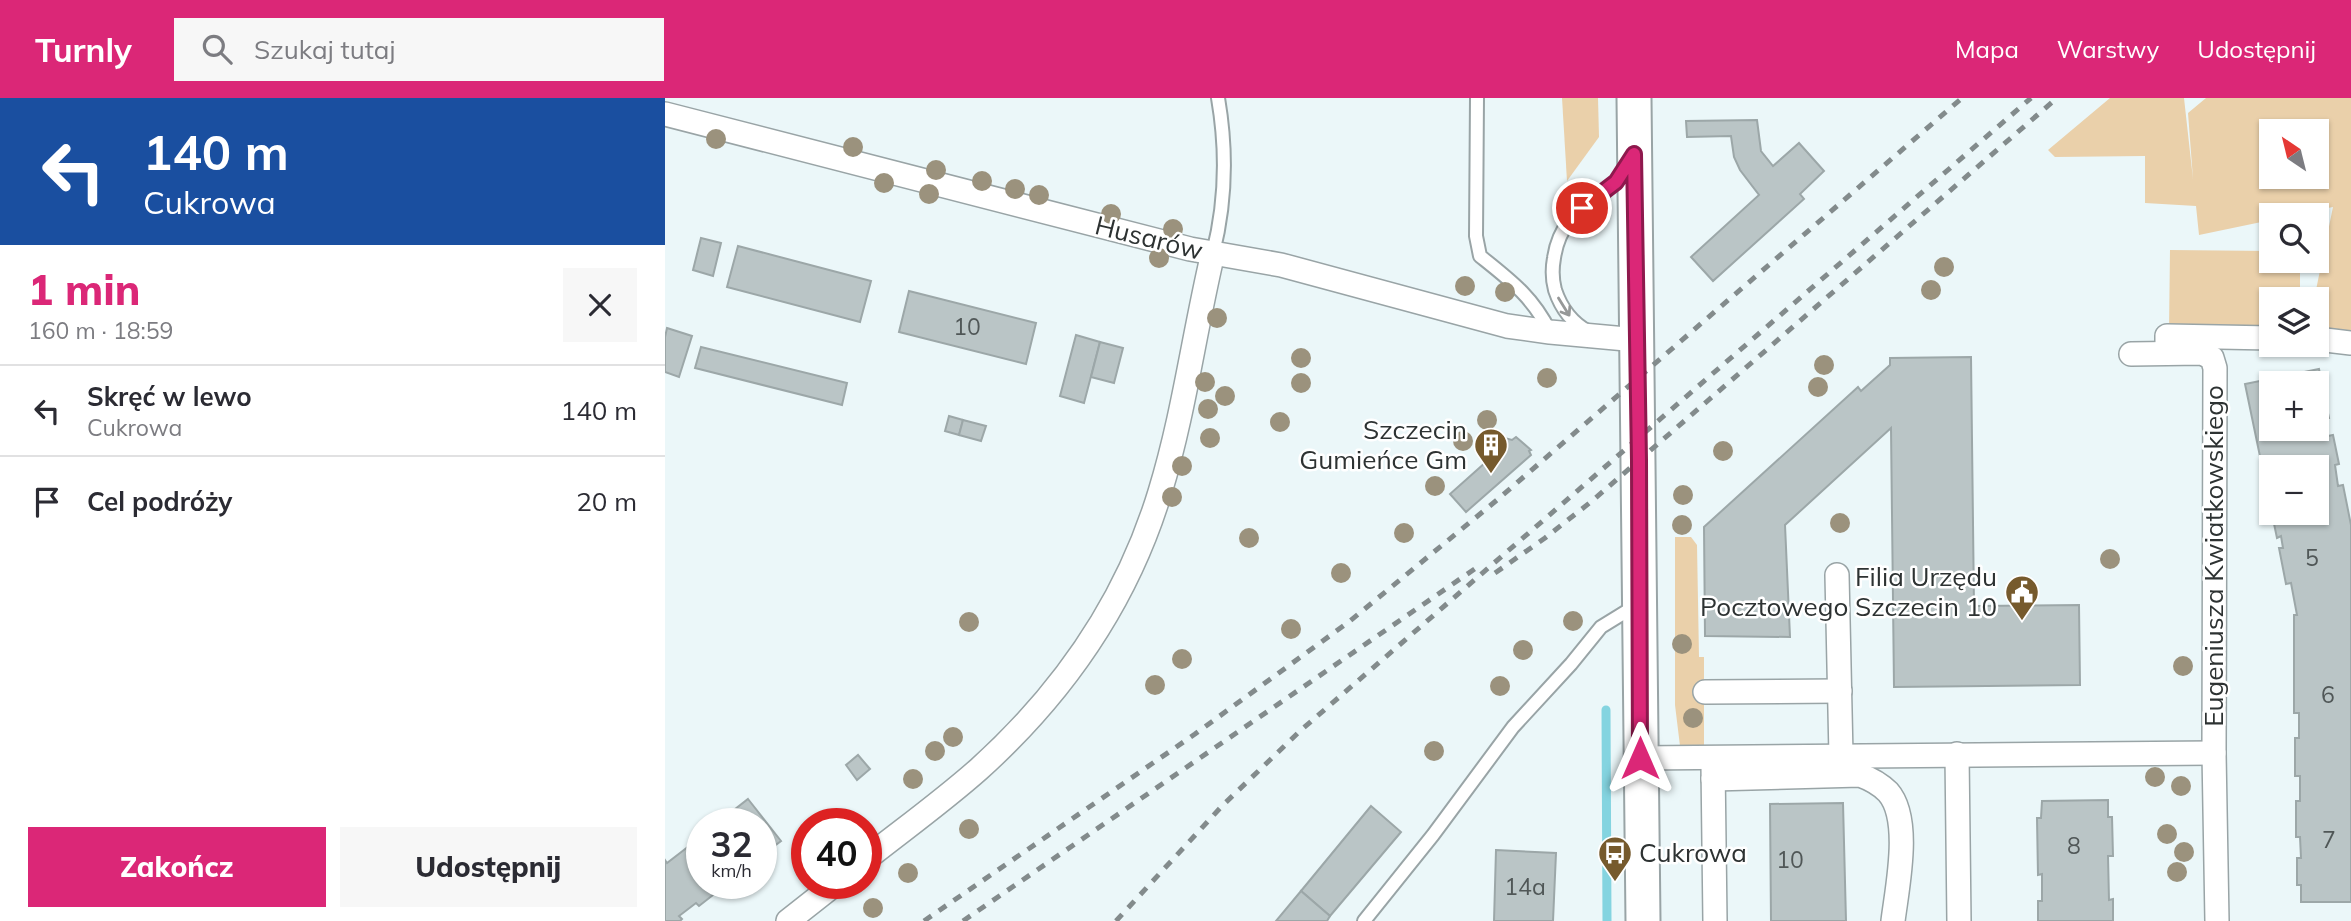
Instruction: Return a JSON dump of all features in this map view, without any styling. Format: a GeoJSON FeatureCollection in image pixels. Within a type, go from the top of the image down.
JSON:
{"type":"FeatureCollection","features":[{"type":"Feature","properties":{"kind":"street"},"geometry":{"type":"LineString","coordinates":[[1634,98],[1643,921]]}},
{"type":"Feature","properties":{"kind":"street","name":"Husarów"},"geometry":{"type":"LineString","coordinates":[[665,114],[1213,253],[1281,265],[1507,326],[1637,340]]}},
{"type":"Feature","properties":{"kind":"street"},"geometry":{"type":"LineString","coordinates":[[882,846],[966,780],[1021,729],[1067,676],[1102,622],[1146,533],[1162,485],[1213,253]]}},
{"type":"Feature","properties":{"kind":"street"},"geometry":{"type":"LineString","coordinates":[[2167,353],[2167,336],[2259,338]]}},
{"type":"Feature","properties":{"kind":"street"},"geometry":{"type":"LineString","coordinates":[[2329,339],[2351,343]]}},
{"type":"Feature","properties":{"kind":"street","name":"Eugeniusza Kwiatkowskiego"},"geometry":{"type":"LineString","coordinates":[[2131,355],[2202,353],[2212,358],[2215,368],[2214,753],[2217,921]]}},
{"type":"Feature","properties":{"kind":"street"},"geometry":{"type":"LineString","coordinates":[[1837,575],[1841,756]]}},
{"type":"Feature","properties":{"kind":"street"},"geometry":{"type":"LineString","coordinates":[[1705,692],[1840,691]]}},
{"type":"Feature","properties":{"kind":"street","name":"Eugeniusza Kwiatkowskiego"},"geometry":{"type":"LineString","coordinates":[[1640,758],[1713,769],[1841,756],[2214,753]]}},
{"type":"Feature","properties":{"kind":"street"},"geometry":{"type":"LineString","coordinates":[[1957,754],[1959,921]]}},
{"type":"Feature","properties":{"kind":"street"},"geometry":{"type":"LineString","coordinates":[[1716,921],[1713,769],[1860,775],[1874,780],[1890,794],[1896,808],[1901,835],[1893,921]]}},
{"type":"Feature","properties":{"kind":"street"},"geometry":{"type":"LineString","coordinates":[[788,921],[816,899]]}},
{"type":"Feature","properties":{"kind":"lane"},"geometry":{"type":"LineString","coordinates":[[1213,253],[1223,190],[1224,151],[1219,98]]}},
{"type":"Feature","properties":{"kind":"lane"},"geometry":{"type":"LineString","coordinates":[[1477,98],[1476,236],[1480,256],[1521,289],[1539,310],[1550,332]]}},
{"type":"Feature","properties":{"kind":"lane"},"geometry":{"type":"LineString","coordinates":[[1599,337],[1574,322],[1560,302],[1553,281],[1555,251],[1561,230],[1569,219],[1616,182],[1634,154]]}},
{"type":"Feature","properties":{"kind":"lane"},"geometry":{"type":"LineString","coordinates":[[1364,921],[1433,835],[1513,727],[1601,627],[1627,611],[1640,609]]}},
{"type":"Feature","properties":{"kind":"shaded area"},"geometry":{"type":"Polygon","coordinates":[[[1562,98],[1598,98],[1599,137],[1567,181],[1562,98]]]}},
{"type":"Feature","properties":{"kind":"shaded area"},"geometry":{"type":"Polygon","coordinates":[[[2110,98],[2184,98],[2193,179],[2188,113],[2206,98],[2351,98],[2351,331],[2329,331],[2329,287],[2317,287],[2319,273],[2329,273],[2329,227],[2333,207],[2329,208],[2329,203],[2259,203],[2259,222],[2199,235],[2196,206],[2145,203],[2145,156],[2055,157],[2048,150],[2110,98]]]}},
{"type":"Feature","properties":{"kind":"shaded area"},"geometry":{"type":"Polygon","coordinates":[[[2170,250],[2259,251],[2259,273],[2300,273],[2300,287],[2259,287],[2259,331],[2169,331],[2170,250]]]}},
{"type":"Feature","properties":{"kind":"shaded area"},"geometry":{"type":"Polygon","coordinates":[[[1675,537],[1691,537],[1697,545],[1699,657],[1704,657],[1704,746],[1680,746],[1675,705],[1675,537]]]}},
{"type":"Feature","properties":{"kind":"building"},"geometry":{"type":"Polygon","coordinates":[[[1757,120],[1761,151],[1773,166],[1799,143],[1824,171],[1800,194],[1804,199],[1713,281],[1691,257],[1759,195],[1740,170],[1734,157],[1731,136],[1687,137],[1686,121],[1757,120]]]}},
{"type":"Feature","properties":{"kind":"building"},"geometry":{"type":"Polygon","coordinates":[[[701,238],[721,243],[713,276],[693,270],[701,238]]]}},
{"type":"Feature","properties":{"kind":"building"},"geometry":{"type":"Polygon","coordinates":[[[738,246],[871,281],[860,322],[727,287],[738,246]]]}},
{"type":"Feature","properties":{"kind":"building"},"geometry":{"type":"Polygon","coordinates":[[[909,291],[1036,323],[1026,364],[899,332],[909,291]]]}},
{"type":"Feature","properties":{"kind":"building"},"geometry":{"type":"Polygon","coordinates":[[[667,328],[692,336],[679,377],[665,372],[667,328]]]}},
{"type":"Feature","properties":{"kind":"building"},"geometry":{"type":"Polygon","coordinates":[[[1076,335],[1100,342],[1084,403],[1060,396],[1076,335]]]}},
{"type":"Feature","properties":{"kind":"building"},"geometry":{"type":"Polygon","coordinates":[[[1100,342],[1123,348],[1114,383],[1091,377],[1100,342]]]}},
{"type":"Feature","properties":{"kind":"building"},"geometry":{"type":"Polygon","coordinates":[[[701,347],[847,383],[842,405],[695,368],[701,347]]]}},
{"type":"Feature","properties":{"kind":"building"},"geometry":{"type":"Polygon","coordinates":[[[1971,357],[1974,606],[2079,605],[2080,685],[1894,687],[1891,428],[1785,525],[1790,637],[1705,636],[1704,527],[1858,387],[1861,391],[1890,365],[1890,358],[1971,357]]]}},
{"type":"Feature","properties":{"kind":"building"},"geometry":{"type":"Polygon","coordinates":[[[2259,381],[2259,441],[2329,441],[2329,436],[2333,435],[2339,464],[2335,465],[2338,486],[2343,485],[2351,525],[2351,902],[2301,902],[2301,885],[2297,885],[2297,858],[2301,858],[2300,837],[2296,837],[2296,801],[2300,801],[2300,776],[2295,776],[2295,738],[2299,738],[2299,713],[2294,713],[2294,615],[2297,615],[2291,583],[2286,584],[2279,548],[2283,548],[2281,536],[2277,538],[2274,525],[2329,525],[2329,455],[2260,455],[2245,384],[2259,381]]]}},
{"type":"Feature","properties":{"kind":"building"},"geometry":{"type":"Polygon","coordinates":[[[949,416],[963,420],[959,435],[945,431],[949,416]]]}},
{"type":"Feature","properties":{"kind":"building"},"geometry":{"type":"Polygon","coordinates":[[[963,420],[986,426],[981,441],[959,435],[963,420]]]}},
{"type":"Feature","properties":{"kind":"building","name":"Szczecin Gumieńce Gm"},"geometry":{"type":"Polygon","coordinates":[[[1516,437],[1531,450],[1531,455],[1466,512],[1450,494],[1496,453],[1495,447],[1505,438],[1512,440],[1516,437]]]}},
{"type":"Feature","properties":{"kind":"building"},"geometry":{"type":"Polygon","coordinates":[[[858,755],[870,769],[857,780],[846,765],[858,755]]]}},
{"type":"Feature","properties":{"kind":"building"},"geometry":{"type":"Polygon","coordinates":[[[748,799],[755,808],[736,808],[748,799]]]}},
{"type":"Feature","properties":{"kind":"building"},"geometry":{"type":"Polygon","coordinates":[[[2108,800],[2108,817],[2112,817],[2113,856],[2108,856],[2109,900],[2113,899],[2113,921],[2038,921],[2038,901],[2042,901],[2042,874],[2038,875],[2037,818],[2041,818],[2042,801],[2108,800]]]}},
{"type":"Feature","properties":{"kind":"building"},"geometry":{"type":"Polygon","coordinates":[[[1843,803],[1846,921],[1771,921],[1770,804],[1843,803]]]}},
{"type":"Feature","properties":{"kind":"building"},"geometry":{"type":"Polygon","coordinates":[[[1371,806],[1401,832],[1330,916],[1301,891],[1371,806]]]}},
{"type":"Feature","properties":{"kind":"building"},"geometry":{"type":"Polygon","coordinates":[[[686,848],[686,899],[708,899],[699,906],[696,903],[679,916],[682,919],[680,921],[665,921],[665,860],[667,863],[686,848]]]}},
{"type":"Feature","properties":{"kind":"building"},"geometry":{"type":"Polygon","coordinates":[[[1496,850],[1556,853],[1553,921],[1494,921],[1496,850]]]}},
{"type":"Feature","properties":{"kind":"building"},"geometry":{"type":"Polygon","coordinates":[[[1301,891],[1330,916],[1327,921],[1276,921],[1301,891]]]}},
{"type":"Feature","properties":{"kind":"waterway"},"geometry":{"type":"LineString","coordinates":[[1606,710],[1607,921]]}},
{"type":"Feature","properties":{"kind":"railway"},"geometry":{"type":"LineString","coordinates":[[924,921],[1195,734],[1350,621],[1497,500],[1962,98]]}},
{"type":"Feature","properties":{"kind":"railway"},"geometry":{"type":"LineString","coordinates":[[1116,921],[1222,806],[1300,731],[2031,98]]}},
{"type":"Feature","properties":{"kind":"railway"},"geometry":{"type":"LineString","coordinates":[[1495,573],[1592,501],[2057,98]]}},
{"type":"Feature","properties":{"kind":"railway"},"geometry":{"type":"LineString","coordinates":[[963,921],[1476,568]]}},
{"type":"Feature","properties":{"kind":"place","name":"Szczecin Gumieńce Gm"},"geometry":{"type":"Point","coordinates":[1491,475]}},
{"type":"Feature","properties":{"kind":"place","name":"Filia Urzędu Pocztowego Szczecin 10"},"geometry":{"type":"Point","coordinates":[2022,622]}},
{"type":"Feature","properties":{"kind":"place","name":"Cukrowa"},"geometry":{"type":"Point","coordinates":[1615,883]}},
{"type":"Feature","properties":{"kind":"route"},"geometry":{"type":"LineString","coordinates":[[1582,208],[1616,182],[1634,154],[1640,758]]}}]}
